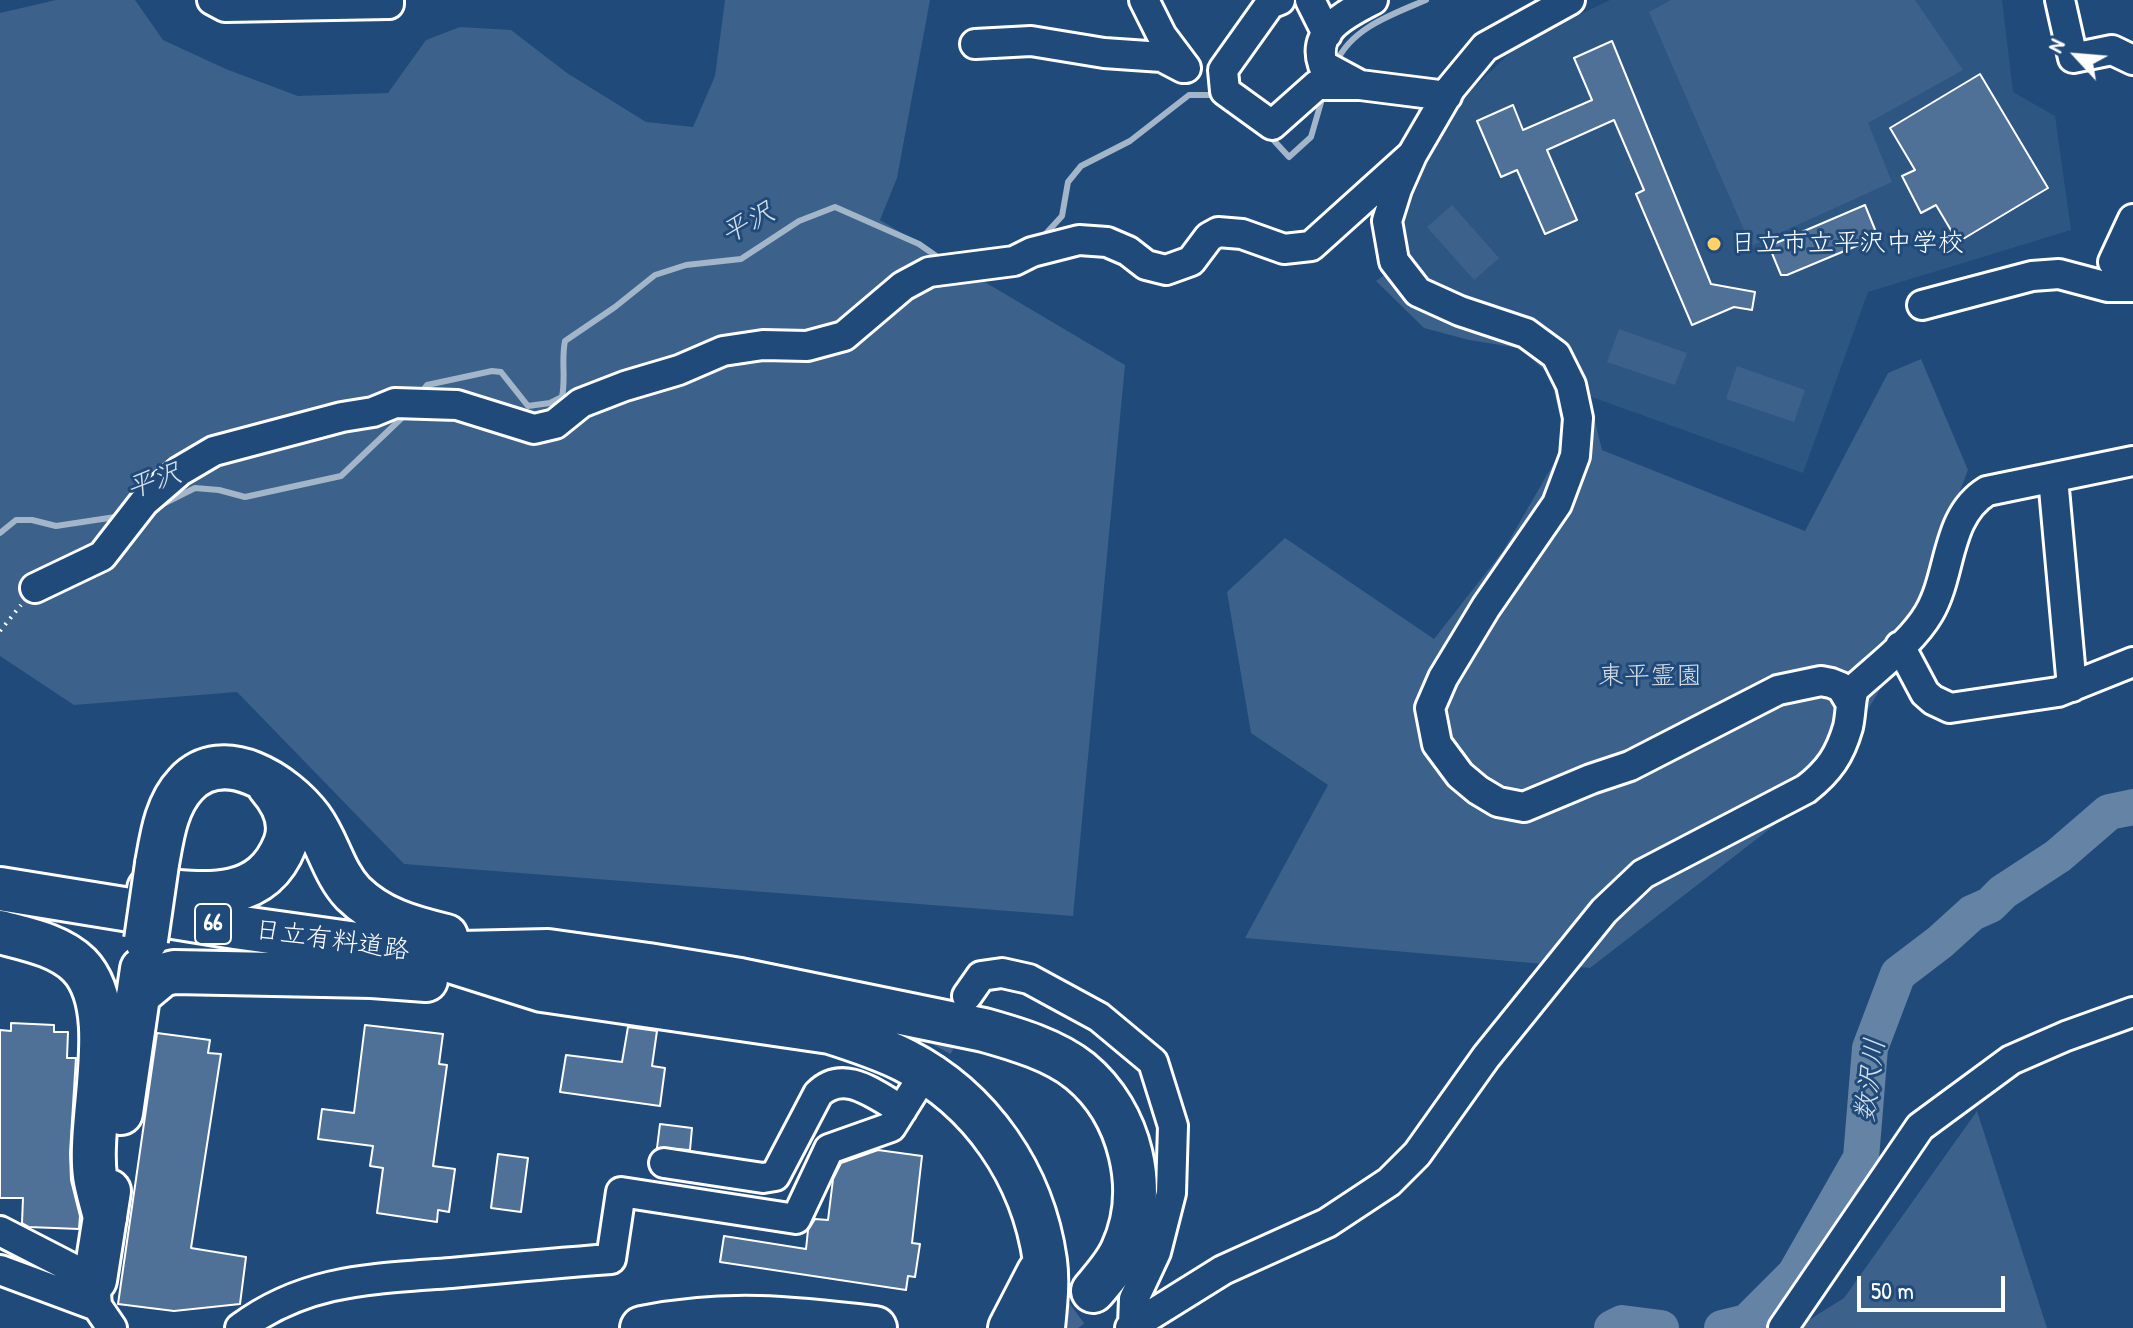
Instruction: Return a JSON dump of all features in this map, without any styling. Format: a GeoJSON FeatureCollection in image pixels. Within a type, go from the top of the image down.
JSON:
{"type":"FeatureCollection","features":[{"type":"Feature","properties":{"kind":"highway"},"geometry":{"type":"LineString","coordinates":[[101,1305],[105,1218],[157,864],[168,815],[185,785],[197,775],[211,769],[241,769],[256,774],[286,794],[311,818],[344,881],[373,909],[401,924],[545,970],[830,1032],[903,1059],[935,1078],[963,1099],[992,1131],[1015,1168],[1032,1207],[1045,1260],[1043,1328]]}},
{"type":"Feature","properties":{"kind":"highway"},"geometry":{"type":"LineString","coordinates":[[0,876],[204,893],[240,889],[255,883],[269,871],[280,856],[287,838],[284,807],[256,774]]}},
{"type":"Feature","properties":{"kind":"highway","name":"日立有料道路"},"geometry":{"type":"LineString","coordinates":[[0,889],[235,927],[545,970]]}},
{"type":"Feature","properties":{"kind":"highway"},"geometry":{"type":"LineString","coordinates":[[0,932],[52,948],[79,965],[95,989],[102,1016],[94,1175],[105,1218]]}},
{"type":"Feature","properties":{"kind":"highway"},"geometry":{"type":"LineString","coordinates":[[138,995],[162,975],[174,972],[372,976],[545,970],[740,980],[922,1016],[1014,1038],[1059,1059],[1086,1078],[1108,1102],[1133,1162],[1134,1207],[1130,1231],[1111,1270],[1093,1291]]}},
{"type":"Feature","properties":{"kind":"highway"},"geometry":{"type":"LineString","coordinates":[[786,991],[914,1040],[958,1067],[982,1086],[1006,1112],[1040,1164],[1061,1219],[1069,1274],[1066,1328]]}},
{"type":"Feature","properties":{"kind":"highway"},"geometry":{"type":"LineString","coordinates":[[1010,1328],[1045,1260]]}},
{"type":"Feature","properties":{"kind":"highway"},"geometry":{"type":"LineString","coordinates":[[642,1328],[728,1316],[795,1319],[875,1328]]}},
{"type":"Feature","properties":{"kind":"street"},"geometry":{"type":"LineString","coordinates":[[212,0],[225,7],[389,4],[389,0]]}},
{"type":"Feature","properties":{"kind":"street"},"geometry":{"type":"LineString","coordinates":[[1144,0],[1183,68]]}},
{"type":"Feature","properties":{"kind":"street"},"geometry":{"type":"LineString","coordinates":[[1280,0],[1270,4],[1223,70],[1225,91],[1272,125],[1335,79],[1447,96]]}},
{"type":"Feature","properties":{"kind":"street"},"geometry":{"type":"LineString","coordinates":[[1310,0],[1327,34]]}},
{"type":"Feature","properties":{"kind":"street"},"geometry":{"type":"LineString","coordinates":[[1335,79],[1320,55],[1321,46],[1340,17],[1373,0]]}},
{"type":"Feature","properties":{"kind":"street"},"geometry":{"type":"LineString","coordinates":[[1570,0],[1485,47],[1451,88],[1412,155],[1387,221],[1394,261],[1418,292],[1460,311],[1526,333],[1556,355],[1571,385],[1578,418],[1575,456],[1557,504],[1486,607],[1443,678],[1430,708],[1433,732],[1444,757],[1478,790],[1498,802],[1524,807],[1630,766],[1778,690],[1821,681],[1841,687],[1850,702]]}},
{"type":"Feature","properties":{"kind":"street"},"geometry":{"type":"LineString","coordinates":[[2060,0],[2073,58],[2112,50],[2133,60]]}},
{"type":"Feature","properties":{"kind":"street"},"geometry":{"type":"LineString","coordinates":[[975,44],[1031,41],[1104,53],[1162,57],[1183,68],[1223,70]]}},
{"type":"Feature","properties":{"kind":"street"},"geometry":{"type":"LineString","coordinates":[[35,588],[102,556],[144,502],[180,471],[214,451],[342,417],[373,412],[395,403],[457,405],[534,429],[555,424],[581,403],[679,370],[723,351],[763,345],[807,346],[844,336],[903,286],[929,272],[1014,261],[1032,252],[1079,240],[1107,242],[1128,251],[1146,265],[1166,270],[1191,261],[1209,237],[1230,233],[1284,249],[1311,246],[1412,155]]}},
{"type":"Feature","properties":{"kind":"street"},"geometry":{"type":"LineString","coordinates":[[2133,219],[2113,262],[2133,265]]}},
{"type":"Feature","properties":{"kind":"street"},"geometry":{"type":"LineString","coordinates":[[1922,305],[2032,276],[2059,274],[2108,287],[2133,287]]}},
{"type":"Feature","properties":{"kind":"street"},"geometry":{"type":"LineString","coordinates":[[1132,1327],[1223,1270],[1327,1223],[1389,1182],[1417,1154],[1486,1057],[1604,911],[1643,874],[1806,789],[1826,773],[1848,725],[1854,689],[1920,626],[1936,601],[1959,522],[1974,499],[1987,491],[2133,461]]}},
{"type":"Feature","properties":{"kind":"street"},"geometry":{"type":"LineString","coordinates":[[2053,478],[2072,687]]}},
{"type":"Feature","properties":{"kind":"street"},"geometry":{"type":"LineString","coordinates":[[1900,646],[1925,693],[1950,708],[2058,692],[2133,662]]}},
{"type":"Feature","properties":{"kind":"street"},"geometry":{"type":"LineString","coordinates":[[967,996],[981,976],[1002,973],[1029,979],[1099,1017],[1153,1062],[1173,1126],[1171,1193],[1156,1252],[1134,1299],[1132,1327]]}},
{"type":"Feature","properties":{"kind":"street"},"geometry":{"type":"LineString","coordinates":[[1783,1328],[1920,1127],[2011,1060],[2133,1012]]}},
{"type":"Feature","properties":{"kind":"street"},"geometry":{"type":"LineString","coordinates":[[664,1163],[763,1178],[775,1176],[818,1094],[826,1086],[837,1082],[848,1082],[902,1110]]}},
{"type":"Feature","properties":{"kind":"street"},"geometry":{"type":"LineString","coordinates":[[240,1328],[263,1311],[305,1292],[354,1281],[611,1259],[621,1192],[796,1219],[829,1149],[891,1127],[918,1084]]}},
{"type":"Feature","properties":{"kind":"street"},"geometry":{"type":"LineString","coordinates":[[0,1231],[101,1305]]}},
{"type":"Feature","properties":{"kind":"street"},"geometry":{"type":"LineString","coordinates":[[0,1270],[101,1305]]}},
{"type":"Feature","properties":{"kind":"path"},"geometry":{"type":"LineString","coordinates":[[0,631],[35,588]]}},
{"type":"Feature","properties":{"kind":"shaded area","name":"日立市立平沢中学校"},"geometry":{"type":"Polygon","coordinates":[[[1610,0],[2002,0],[2013,92],[2055,116],[2071,230],[1868,292],[1803,473],[1589,396],[1570,355],[1532,322],[1441,289],[1408,259],[1399,216],[1461,100],[1519,44],[1610,0]]]}},
{"type":"Feature","properties":{"kind":"green space"},"geometry":{"type":"Polygon","coordinates":[[[56,0],[135,0],[163,40],[226,69],[298,96],[388,93],[426,40],[460,27],[511,30],[567,73],[646,122],[693,127],[715,76],[725,0],[930,0],[897,178],[880,220],[1125,365],[1073,916],[404,864],[237,692],[74,705],[0,656],[0,13],[56,0]]]}},
{"type":"Feature","properties":{"kind":"green space"},"geometry":{"type":"Polygon","coordinates":[[[1671,0],[1915,0],[1963,70],[1868,123],[1892,182],[1751,246],[1649,12],[1671,0]]]}},
{"type":"Feature","properties":{"kind":"green space"},"geometry":{"type":"Polygon","coordinates":[[[1452,205],[1499,258],[1474,280],[1427,227],[1452,205]]]}},
{"type":"Feature","properties":{"kind":"green space","name":"東平霊園"},"geometry":{"type":"Polygon","coordinates":[[[1408,259],[1441,289],[1531,322],[1570,355],[1589,396],[1602,450],[1805,531],[1888,373],[1921,359],[1968,470],[1894,666],[1820,790],[1590,968],[1245,938],[1328,785],[1251,733],[1227,592],[1285,538],[1434,639],[1503,551],[1566,442],[1550,375],[1519,348],[1469,340],[1424,328],[1376,281],[1408,259]]]}},
{"type":"Feature","properties":{"kind":"green space"},"geometry":{"type":"Polygon","coordinates":[[[1619,329],[1687,353],[1675,385],[1607,362],[1619,329]]]}},
{"type":"Feature","properties":{"kind":"green space"},"geometry":{"type":"Polygon","coordinates":[[[1737,366],[1805,390],[1794,422],[1726,399],[1737,366]]]}},
{"type":"Feature","properties":{"kind":"green space"},"geometry":{"type":"Polygon","coordinates":[[[1977,1111],[2047,1328],[1796,1328],[1844,1298],[1977,1111]]]}},
{"type":"Feature","properties":{"kind":"building"},"geometry":{"type":"Polygon","coordinates":[[[1612,41],[1711,284],[1755,292],[1752,310],[1734,307],[1692,325],[1636,194],[1644,190],[1614,120],[1547,150],[1577,220],[1545,234],[1517,170],[1501,177],[1477,121],[1513,105],[1523,130],[1592,100],[1574,58],[1612,41]]]}},
{"type":"Feature","properties":{"kind":"building"},"geometry":{"type":"Polygon","coordinates":[[[1980,74],[2048,188],[1958,242],[1936,205],[1921,213],[1902,176],[1915,170],[1890,128],[1980,74]]]}},
{"type":"Feature","properties":{"kind":"building"},"geometry":{"type":"Polygon","coordinates":[[[1865,205],[1878,237],[1781,275],[1769,246],[1865,205]]]}},
{"type":"Feature","properties":{"kind":"building"},"geometry":{"type":"Polygon","coordinates":[[[11,1023],[54,1025],[54,1032],[68,1032],[67,1058],[76,1058],[70,1153],[71,1180],[80,1216],[79,1229],[29,1227],[22,1223],[23,1198],[0,1198],[0,1030],[11,1031],[11,1023]]]}},
{"type":"Feature","properties":{"kind":"building"},"geometry":{"type":"Polygon","coordinates":[[[365,1025],[443,1034],[439,1064],[447,1065],[433,1166],[455,1169],[449,1212],[438,1210],[437,1222],[377,1213],[383,1168],[370,1166],[373,1146],[318,1139],[322,1109],[354,1113],[365,1025]]]}},
{"type":"Feature","properties":{"kind":"building"},"geometry":{"type":"Polygon","coordinates":[[[628,1027],[657,1031],[652,1066],[665,1068],[660,1106],[560,1092],[566,1055],[622,1062],[628,1027]]]}},
{"type":"Feature","properties":{"kind":"building"},"geometry":{"type":"Polygon","coordinates":[[[157,1033],[210,1040],[208,1053],[221,1054],[191,1248],[246,1257],[240,1304],[174,1311],[118,1304],[157,1033]]]}},
{"type":"Feature","properties":{"kind":"building"},"geometry":{"type":"Polygon","coordinates":[[[660,1124],[692,1128],[690,1150],[657,1148],[660,1124]]]}},
{"type":"Feature","properties":{"kind":"building"},"geometry":{"type":"Polygon","coordinates":[[[878,1150],[922,1156],[912,1243],[920,1244],[915,1277],[908,1276],[906,1290],[720,1262],[724,1236],[806,1249],[808,1230],[815,1219],[828,1220],[833,1179],[841,1163],[878,1150]]]}},
{"type":"Feature","properties":{"kind":"building"},"geometry":{"type":"Polygon","coordinates":[[[498,1154],[528,1158],[521,1212],[491,1208],[498,1154]]]}},
{"type":"Feature","properties":{"kind":"waterway","name":"平沢"},"geometry":{"type":"LineString","coordinates":[[1336,63],[1362,31],[1426,0]]}},
{"type":"Feature","properties":{"kind":"waterway","name":"平沢"},"geometry":{"type":"LineString","coordinates":[[1267,133],[1289,157],[1311,137],[1324,92]]}},
{"type":"Feature","properties":{"kind":"waterway","name":"平沢"},"geometry":{"type":"LineString","coordinates":[[1041,239],[1062,216],[1068,182],[1081,166],[1130,141],[1189,95],[1217,95]]}},
{"type":"Feature","properties":{"kind":"waterway","name":"平沢"},"geometry":{"type":"LineString","coordinates":[[420,394],[427,385],[492,371],[501,372],[528,406],[550,403],[562,397],[565,341],[655,275],[686,265],[741,259],[799,221],[835,207],[919,244],[939,258],[945,257]]}},
{"type":"Feature","properties":{"kind":"waterway","name":"平沢"},"geometry":{"type":"LineString","coordinates":[[159,506],[195,488],[245,497],[341,476],[407,413]]}},
{"type":"Feature","properties":{"kind":"waterway","name":"平沢"},"geometry":{"type":"LineString","coordinates":[[0,533],[16,520],[56,526],[122,516]]}},
{"type":"Feature","properties":{"kind":"waterway","name":"数沢川"},"geometry":{"type":"LineString","coordinates":[[1722,1328],[1747,1322],[1795,1274],[1861,1158],[1870,1048],[1898,974],[1972,913],[1990,905],[2003,892],[2058,856],[2109,812],[2133,807]]}},
{"type":"Feature","properties":{"kind":"waterway","name":"数沢川"},"geometry":{"type":"LineString","coordinates":[[1612,1328],[1622,1323],[1661,1328]]}},
{"type":"Feature","properties":{"kind":"tunnel"},"geometry":{"type":"LineString","coordinates":[[918,1084],[958,1011]]}},
{"type":"Feature","properties":{"kind":"tunnel"},"geometry":{"type":"LineString","coordinates":[[1036,1328],[1055,1319],[1093,1291]]}},
{"type":"Feature","properties":{"kind":"place","name":"日立市立平沢中学校"},"geometry":{"type":"Point","coordinates":[1714,244]}}]}
